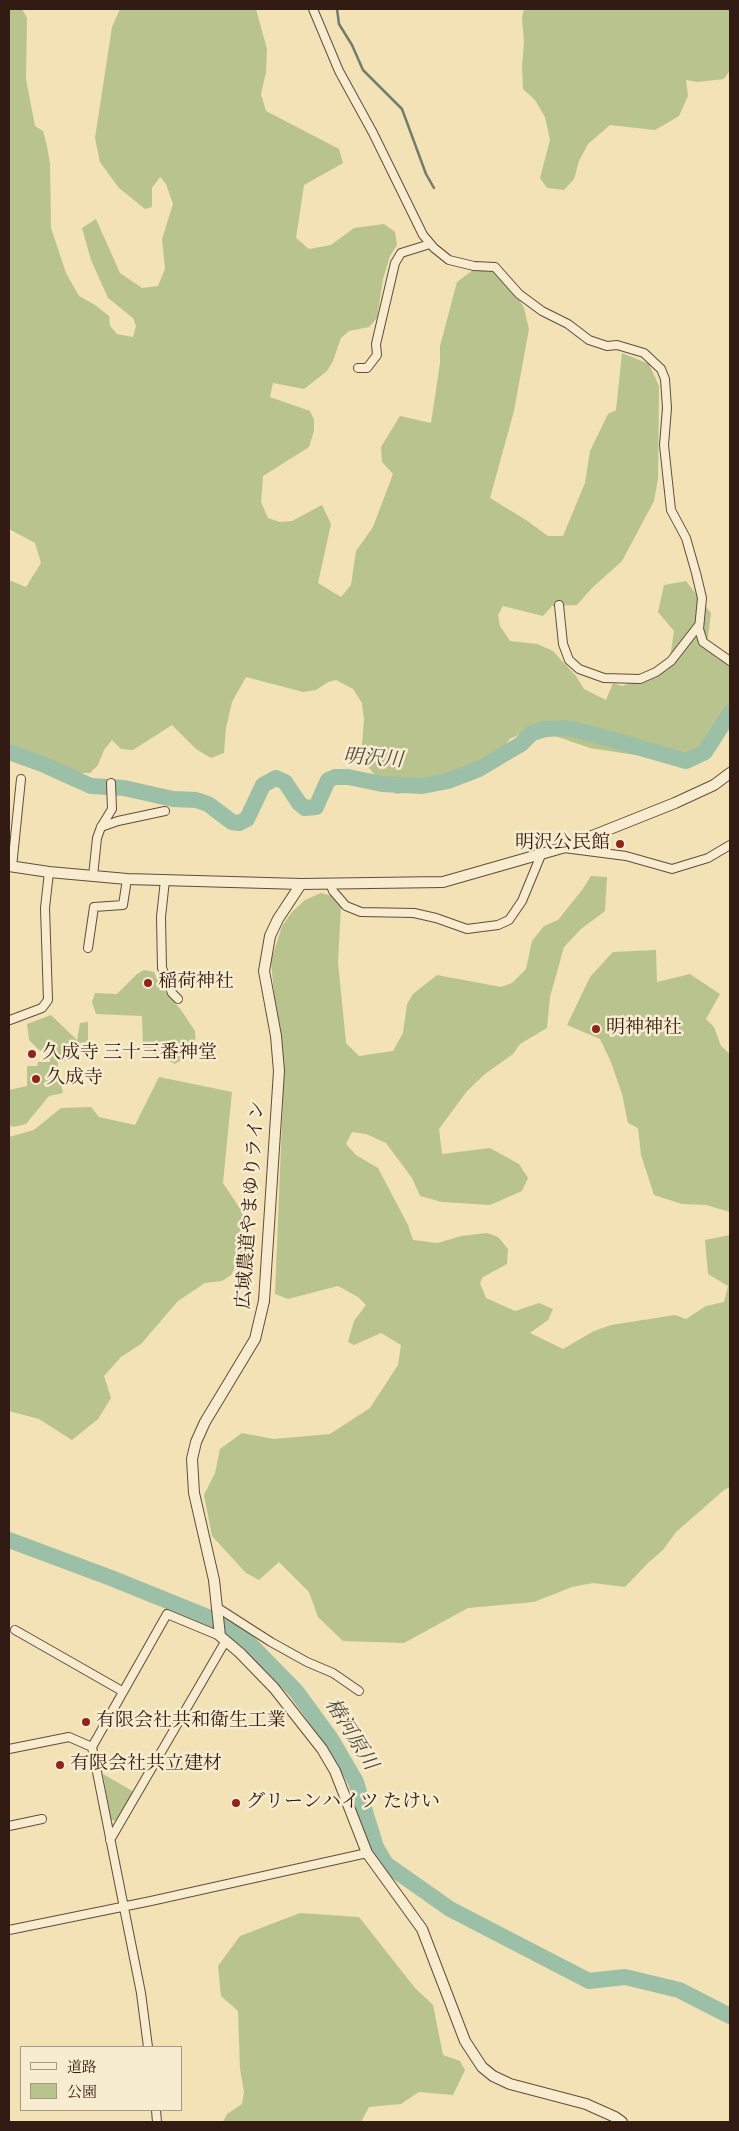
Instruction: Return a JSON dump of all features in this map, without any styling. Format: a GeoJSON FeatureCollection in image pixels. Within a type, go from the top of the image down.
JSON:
{"type":"FeatureCollection","features":[{"type":"Feature","properties":{"kind":"street"},"geometry":{"type":"LineString","coordinates":[[313,9],[339,71],[373,133],[423,235],[430,244],[449,260],[474,266],[495,267],[519,294],[542,311],[568,324],[589,340],[644,353],[661,368],[665,379],[667,408],[664,446],[671,510],[686,538],[696,573],[702,598],[699,625],[703,642],[730,661]]}},
{"type":"Feature","properties":{"kind":"street"},"geometry":{"type":"LineString","coordinates":[[358,368],[367,368],[377,355],[376,344],[395,263],[401,253],[430,244]]}},
{"type":"Feature","properties":{"kind":"street"},"geometry":{"type":"LineString","coordinates":[[560,605],[563,644],[569,660],[579,669],[604,678],[640,679],[656,672],[671,661],[699,625]]}},
{"type":"Feature","properties":{"kind":"street"},"geometry":{"type":"LineString","coordinates":[[21,779],[10,866],[49,872],[127,879],[302,884],[443,882],[562,848],[675,803],[714,784],[730,773]]}},
{"type":"Feature","properties":{"kind":"street"},"geometry":{"type":"LineString","coordinates":[[93,876],[101,827],[112,809],[111,783]]}},
{"type":"Feature","properties":{"kind":"street"},"geometry":{"type":"LineString","coordinates":[[101,827],[118,821],[165,811]]}},
{"type":"Feature","properties":{"kind":"street"},"geometry":{"type":"LineString","coordinates":[[562,848],[626,856],[672,869],[708,858],[730,845]]}},
{"type":"Feature","properties":{"kind":"street"},"geometry":{"type":"LineString","coordinates":[[330,883],[333,891],[346,906],[362,912],[414,913],[436,918],[467,929],[498,925],[509,920],[522,901],[541,854]]}},
{"type":"Feature","properties":{"kind":"street"},"geometry":{"type":"LineString","coordinates":[[10,1020],[42,1008],[48,1000],[45,918],[49,872]]}},
{"type":"Feature","properties":{"kind":"street"},"geometry":{"type":"LineString","coordinates":[[88,948],[94,907],[123,905],[127,879]]}},
{"type":"Feature","properties":{"kind":"street"},"geometry":{"type":"LineString","coordinates":[[165,880],[161,917],[162,968],[172,993],[178,999]]}},
{"type":"Feature","properties":{"kind":"street","name":"広域農道やまゆりライン"},"geometry":{"type":"LineString","coordinates":[[222,1639],[214,1580],[194,1493],[192,1459],[196,1442],[205,1422],[254,1339],[264,1302],[279,1072],[276,1036],[264,971],[270,936],[278,919],[302,884]]}},
{"type":"Feature","properties":{"kind":"street"},"geometry":{"type":"LineString","coordinates":[[218,1611],[307,1662],[333,1673],[360,1691]]}},
{"type":"Feature","properties":{"kind":"street"},"geometry":{"type":"LineString","coordinates":[[148,2046],[141,1993],[92,1747],[167,1614],[222,1639],[240,1653],[274,1688],[322,1749],[335,1770],[367,1853],[422,1930],[466,2042],[482,2067],[493,2076],[510,2084],[586,2104],[622,2122]]}},
{"type":"Feature","properties":{"kind":"street"},"geometry":{"type":"LineString","coordinates":[[15,1630],[122,1691]]}},
{"type":"Feature","properties":{"kind":"street"},"geometry":{"type":"LineString","coordinates":[[110,1840],[222,1639]]}},
{"type":"Feature","properties":{"kind":"street"},"geometry":{"type":"LineString","coordinates":[[9,1749],[69,1737],[92,1747]]}},
{"type":"Feature","properties":{"kind":"street"},"geometry":{"type":"LineString","coordinates":[[9,1826],[42,1819]]}},
{"type":"Feature","properties":{"kind":"street"},"geometry":{"type":"LineString","coordinates":[[9,1930],[367,1853]]}},
{"type":"Feature","properties":{"kind":"green space"},"geometry":{"type":"Polygon","coordinates":[[[9,9],[22,9],[27,18],[26,79],[35,126],[43,131],[47,146],[50,164],[51,228],[66,273],[79,296],[109,316],[110,326],[117,334],[133,337],[136,326],[133,318],[108,298],[91,260],[82,228],[96,219],[120,273],[142,288],[158,286],[165,269],[162,239],[173,204],[166,184],[160,177],[152,188],[152,207],[145,209],[119,188],[100,162],[95,138],[112,27],[120,9],[256,9],[267,49],[266,72],[261,94],[266,111],[339,149],[343,163],[304,185],[296,238],[309,249],[331,245],[354,228],[384,224],[395,232],[397,245],[390,256],[383,279],[377,318],[369,327],[349,331],[341,338],[333,361],[327,371],[304,389],[273,383],[270,397],[310,411],[314,420],[314,431],[309,447],[263,476],[261,502],[268,518],[280,522],[292,521],[322,505],[331,524],[318,583],[341,597],[351,585],[356,551],[373,527],[393,474],[382,462],[381,447],[400,416],[431,423],[440,363],[440,346],[457,282],[478,266],[506,277],[524,308],[529,329],[514,411],[490,498],[548,536],[563,536],[585,483],[590,451],[608,414],[616,410],[622,353],[649,364],[659,386],[658,479],[654,501],[622,561],[592,588],[577,605],[552,606],[543,616],[503,606],[498,615],[500,626],[510,641],[537,644],[553,651],[576,676],[584,689],[606,700],[613,683],[622,686],[668,670],[674,631],[658,612],[664,585],[686,581],[711,613],[707,645],[718,659],[730,653],[730,712],[695,751],[661,759],[590,748],[532,728],[510,739],[484,772],[445,788],[396,794],[372,772],[361,757],[364,720],[362,703],[353,689],[336,680],[328,682],[316,690],[303,692],[246,677],[232,702],[226,728],[224,753],[211,758],[196,749],[172,725],[133,750],[121,749],[112,740],[104,750],[98,765],[90,773],[77,773],[9,744],[9,580],[26,587],[41,563],[35,543],[9,529],[9,9]]]}},
{"type":"Feature","properties":{"kind":"green space"},"geometry":{"type":"Polygon","coordinates":[[[524,9],[730,9],[730,70],[724,79],[697,82],[686,80],[688,96],[679,116],[655,130],[610,125],[588,144],[579,161],[574,179],[564,190],[547,188],[540,178],[550,140],[545,117],[535,100],[523,89],[524,42],[522,18],[524,9]]]}},
{"type":"Feature","properties":{"kind":"green space"},"geometry":{"type":"Polygon","coordinates":[[[591,876],[607,877],[605,911],[581,929],[564,947],[550,997],[547,1028],[520,1044],[513,1054],[485,1074],[467,1091],[439,1129],[442,1154],[490,1148],[519,1164],[528,1178],[522,1191],[490,1205],[442,1202],[420,1196],[412,1178],[386,1143],[366,1134],[352,1132],[346,1144],[356,1155],[378,1168],[408,1225],[413,1240],[438,1243],[461,1236],[487,1233],[498,1237],[508,1249],[507,1264],[483,1277],[480,1283],[486,1298],[515,1311],[539,1303],[553,1309],[548,1320],[530,1333],[563,1349],[594,1331],[611,1325],[675,1315],[686,1319],[706,1306],[724,1302],[728,1286],[708,1274],[705,1240],[730,1235],[730,1487],[724,1490],[676,1532],[663,1550],[625,1587],[593,1583],[572,1587],[534,1602],[468,1608],[404,1643],[343,1641],[318,1617],[309,1592],[279,1562],[259,1580],[246,1573],[212,1536],[204,1495],[215,1473],[220,1449],[242,1433],[274,1439],[330,1434],[370,1408],[398,1365],[401,1345],[381,1333],[354,1345],[348,1342],[354,1321],[366,1305],[358,1297],[338,1286],[288,1299],[275,1294],[283,1097],[271,961],[282,926],[292,912],[305,900],[321,893],[333,896],[341,907],[338,962],[346,1043],[359,1056],[393,1051],[403,1033],[407,1004],[413,994],[437,975],[501,987],[512,983],[526,969],[532,941],[544,926],[558,920],[591,876]]]}},
{"type":"Feature","properties":{"kind":"green space"},"geometry":{"type":"Polygon","coordinates":[[[656,950],[657,982],[690,974],[720,994],[706,1019],[714,1027],[721,1046],[730,1054],[730,1212],[706,1205],[682,1204],[654,1195],[641,1155],[638,1128],[628,1123],[622,1094],[611,1062],[600,1039],[567,1025],[590,977],[613,952],[656,950]]]}},
{"type":"Feature","properties":{"kind":"green space"},"geometry":{"type":"Polygon","coordinates":[[[144,970],[154,972],[162,988],[181,1010],[195,1031],[196,1051],[175,1064],[143,1048],[142,1016],[96,1014],[92,1002],[95,993],[117,994],[137,974],[144,970]]]}},
{"type":"Feature","properties":{"kind":"green space"},"geometry":{"type":"Polygon","coordinates":[[[51,1015],[77,1040],[80,1023],[88,1022],[88,1047],[70,1060],[58,1062],[63,1093],[49,1096],[26,1124],[13,1127],[9,1125],[9,1090],[27,1086],[27,1066],[37,1066],[38,1062],[50,1062],[50,1056],[39,1050],[29,1040],[27,1024],[51,1015]]]}},
{"type":"Feature","properties":{"kind":"green space"},"geometry":{"type":"Polygon","coordinates":[[[159,1077],[232,1092],[223,1183],[241,1210],[246,1224],[246,1247],[231,1275],[222,1281],[205,1283],[178,1301],[141,1344],[121,1357],[104,1376],[111,1398],[98,1419],[72,1440],[39,1419],[9,1411],[9,1137],[34,1130],[61,1108],[91,1107],[99,1117],[135,1125],[159,1077]]]}},
{"type":"Feature","properties":{"kind":"green space"},"geometry":{"type":"Polygon","coordinates":[[[103,1774],[134,1792],[118,1821],[111,1820],[103,1774]]]}},
{"type":"Feature","properties":{"kind":"green space"},"geometry":{"type":"Polygon","coordinates":[[[300,1913],[359,1917],[415,1988],[433,2005],[443,2055],[460,2061],[465,2070],[453,2095],[419,2092],[401,2104],[369,2107],[361,2122],[223,2122],[227,2114],[242,2104],[244,2092],[240,2069],[238,2011],[221,1996],[218,1966],[240,1936],[300,1913]]]}},
{"type":"Feature","properties":{"kind":"waterway"},"geometry":{"type":"LineString","coordinates":[[337,9],[339,24],[352,45],[363,70],[402,109],[426,174],[434,188]]}},
{"type":"Feature","properties":{"kind":"waterway","name":"明沢川"},"geometry":{"type":"LineString","coordinates":[[9,752],[42,764],[91,786],[124,788],[173,799],[196,800],[208,804],[232,822],[239,823],[247,819],[263,785],[276,778],[285,782],[299,803],[305,808],[316,807],[328,780],[335,777],[348,777],[382,784],[422,786],[448,781],[479,769],[521,744],[532,733],[546,729],[565,728],[585,732],[686,761],[705,752],[730,713]]}},
{"type":"Feature","properties":{"kind":"waterway","name":"椿河原川"},"geometry":{"type":"LineString","coordinates":[[9,1540],[210,1618],[247,1641],[296,1691],[331,1739],[356,1782],[376,1847],[386,1864],[450,1909],[589,1981],[625,1977],[679,1990],[730,2016]]}},
{"type":"Feature","properties":{"kind":"place","name":"明沢公民館"},"geometry":{"type":"Point","coordinates":[620,844]}},
{"type":"Feature","properties":{"kind":"place","name":"稲荷神社"},"geometry":{"type":"Point","coordinates":[148,983]}},
{"type":"Feature","properties":{"kind":"place","name":"明神神社"},"geometry":{"type":"Point","coordinates":[596,1029]}},
{"type":"Feature","properties":{"kind":"place","name":"久成寺 三十三番神堂"},"geometry":{"type":"Point","coordinates":[32,1054]}},
{"type":"Feature","properties":{"kind":"place","name":"久成寺"},"geometry":{"type":"Point","coordinates":[36,1079]}},
{"type":"Feature","properties":{"kind":"place","name":"有限会社共和衛生工業"},"geometry":{"type":"Point","coordinates":[86,1722]}},
{"type":"Feature","properties":{"kind":"place","name":"有限会社共立建材"},"geometry":{"type":"Point","coordinates":[60,1765]}},
{"type":"Feature","properties":{"kind":"place","name":"グリーンハイツ たけい"},"geometry":{"type":"Point","coordinates":[236,1803]}}]}
